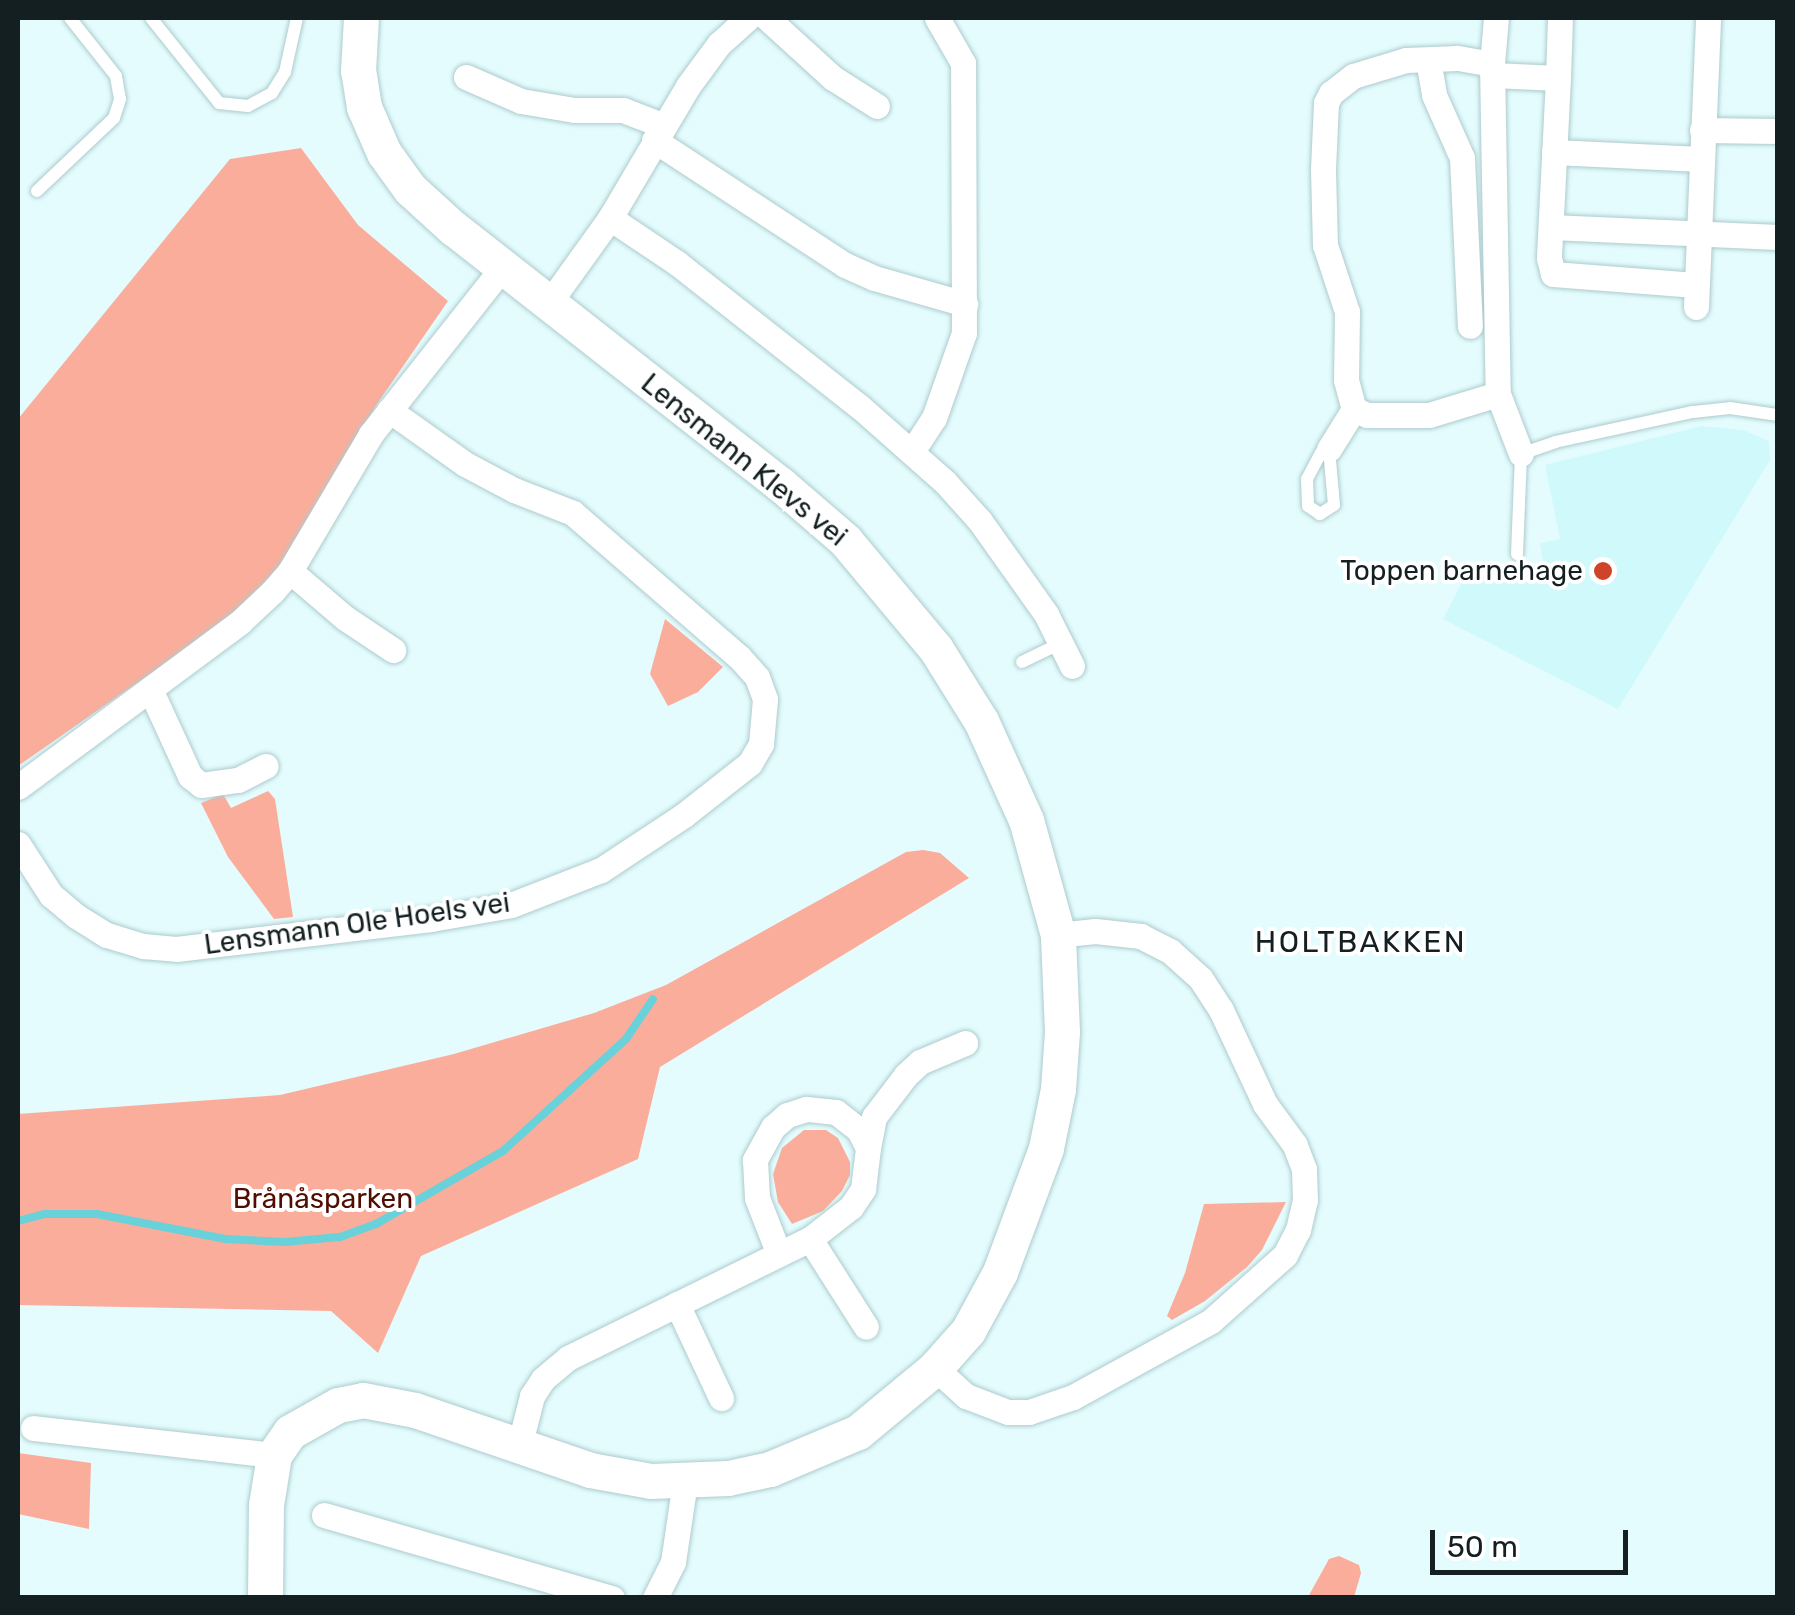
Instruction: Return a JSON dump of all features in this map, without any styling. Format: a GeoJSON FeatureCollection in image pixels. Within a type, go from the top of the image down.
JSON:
{"type":"FeatureCollection","features":[{"type":"Feature","properties":{"kind":"street","name":"Lensmann Klevs vei"},"geometry":{"type":"LineString","coordinates":[[274,1455],[290,1432],[310,1417],[363,1400],[416,1410],[616,1476],[684,1482],[770,1469],[810,1456],[858,1432],[936,1368],[968,1331],[1000,1272],[1046,1148],[1058,1089],[1062,1032],[1058,935],[1026,820],[1005,768],[936,649],[845,540],[781,484],[502,266],[410,189],[384,153],[370,124],[361,90],[361,18]]}},
{"type":"Feature","properties":{"kind":"street"},"geometry":{"type":"LineString","coordinates":[[550,303],[610,218],[658,132],[718,44],[748,18]]}},
{"type":"Feature","properties":{"kind":"street"},"geometry":{"type":"LineString","coordinates":[[767,18],[833,78],[877,106]]}},
{"type":"Feature","properties":{"kind":"street"},"geometry":{"type":"LineString","coordinates":[[1496,18],[1492,69],[1498,394],[1521,454]]}},
{"type":"Feature","properties":{"kind":"street"},"geometry":{"type":"LineString","coordinates":[[1560,18],[1551,227],[1553,274],[1696,296],[1708,18]]}},
{"type":"Feature","properties":{"kind":"street"},"geometry":{"type":"LineString","coordinates":[[912,450],[934,418],[964,333],[963,63],[942,19]]}},
{"type":"Feature","properties":{"kind":"street"},"geometry":{"type":"LineString","coordinates":[[1498,394],[1429,416],[1367,416],[1354,409],[1346,380],[1346,312],[1325,245],[1326,103],[1337,88],[1370,68],[1428,60],[1457,58],[1492,69],[1558,78]]}},
{"type":"Feature","properties":{"kind":"street"},"geometry":{"type":"LineString","coordinates":[[1428,60],[1434,95],[1462,158],[1470,326]]}},
{"type":"Feature","properties":{"kind":"street"},"geometry":{"type":"LineString","coordinates":[[466,77],[521,101],[574,110],[623,110],[845,265],[874,278],[965,304]]}},
{"type":"Feature","properties":{"kind":"street"},"geometry":{"type":"LineString","coordinates":[[1702,130],[1778,132]]}},
{"type":"Feature","properties":{"kind":"street"},"geometry":{"type":"LineString","coordinates":[[1554,152],[1701,160]]}},
{"type":"Feature","properties":{"kind":"street"},"geometry":{"type":"LineString","coordinates":[[610,218],[677,263],[912,450],[980,521],[1046,614],[1067,654]]}},
{"type":"Feature","properties":{"kind":"street"},"geometry":{"type":"LineString","coordinates":[[1551,227],[1778,238]]}},
{"type":"Feature","properties":{"kind":"street"},"geometry":{"type":"LineString","coordinates":[[18,786],[240,622],[290,571],[390,410],[502,266]]}},
{"type":"Feature","properties":{"kind":"street"},"geometry":{"type":"LineString","coordinates":[[1329,449],[1354,409]]}},
{"type":"Feature","properties":{"kind":"street","name":"Lensmann Ole Hoels vei"},"geometry":{"type":"LineString","coordinates":[[18,844],[51,896],[107,935],[143,946],[213,945],[446,917],[525,900],[602,870],[684,815],[750,763],[761,744],[765,700],[757,677],[739,657],[573,512],[476,470],[390,410]]}},
{"type":"Feature","properties":{"kind":"street"},"geometry":{"type":"LineString","coordinates":[[290,571],[345,618],[393,650]]}},
{"type":"Feature","properties":{"kind":"street"},"geometry":{"type":"LineString","coordinates":[[150,689],[190,776],[201,785],[238,780],[266,766]]}},
{"type":"Feature","properties":{"kind":"street"},"geometry":{"type":"LineString","coordinates":[[936,1368],[966,1396],[1008,1412],[1029,1412],[1073,1398],[1211,1321],[1285,1255],[1298,1230],[1305,1200],[1304,1168],[1295,1145],[1264,1104],[1221,1010],[1200,978],[1170,950],[1141,936],[1095,931],[1058,935]]}},
{"type":"Feature","properties":{"kind":"street"},"geometry":{"type":"LineString","coordinates":[[519,1447],[532,1396],[543,1378],[568,1358],[778,1252],[810,1240],[851,1208],[864,1189],[874,1117],[920,1062],[965,1043]]}},
{"type":"Feature","properties":{"kind":"street"},"geometry":{"type":"LineString","coordinates":[[778,1252],[754,1180],[755,1160],[773,1127],[786,1115],[806,1109],[836,1112],[859,1130],[868,1148]]}},
{"type":"Feature","properties":{"kind":"street"},"geometry":{"type":"LineString","coordinates":[[810,1240],[866,1328]]}},
{"type":"Feature","properties":{"kind":"street"},"geometry":{"type":"LineString","coordinates":[[677,1304],[722,1398]]}},
{"type":"Feature","properties":{"kind":"street"},"geometry":{"type":"LineString","coordinates":[[33,1428],[274,1455],[266,1505],[265,1598]]}},
{"type":"Feature","properties":{"kind":"street"},"geometry":{"type":"LineString","coordinates":[[655,1598],[673,1562],[684,1482]]}},
{"type":"Feature","properties":{"kind":"street"},"geometry":{"type":"LineString","coordinates":[[324,1515],[612,1598]]}},
{"type":"Feature","properties":{"kind":"lane"},"geometry":{"type":"LineString","coordinates":[[37,191],[114,118],[120,98],[116,76],[70,18]]}},
{"type":"Feature","properties":{"kind":"lane"},"geometry":{"type":"LineString","coordinates":[[150,18],[219,103],[248,106],[272,93],[286,72],[296,18]]}},
{"type":"Feature","properties":{"kind":"lane"},"geometry":{"type":"LineString","coordinates":[[1517,554],[1521,454],[1555,442],[1693,412],[1730,408],[1778,415]]}},
{"type":"Feature","properties":{"kind":"lane"},"geometry":{"type":"LineString","coordinates":[[1022,662],[1067,654]]}},
{"type":"Feature","properties":{"kind":"shaded area","name":"Toppen barnehage"},"geometry":{"type":"Polygon","coordinates":[[[1702,426],[1743,430],[1769,441],[1770,460],[1618,709],[1443,619],[1464,579],[1543,563],[1540,543],[1560,539],[1545,465],[1702,426]]]}},
{"type":"Feature","properties":{"kind":"green space"},"geometry":{"type":"Polygon","coordinates":[[[301,148],[358,225],[448,301],[377,404],[275,577],[220,625],[18,766],[18,419],[230,159],[301,148]]]}},
{"type":"Feature","properties":{"kind":"green space"},"geometry":{"type":"Polygon","coordinates":[[[665,619],[723,667],[698,692],[668,706],[650,674],[665,619]]]}},
{"type":"Feature","properties":{"kind":"green space"},"geometry":{"type":"Polygon","coordinates":[[[268,791],[275,799],[293,917],[274,919],[228,857],[201,803],[223,794],[231,808],[268,791]]]}},
{"type":"Feature","properties":{"kind":"green space","name":"Brånåsparken"},"geometry":{"type":"Polygon","coordinates":[[[906,852],[940,853],[969,878],[660,1067],[638,1159],[421,1256],[378,1353],[331,1311],[18,1305],[18,1114],[280,1095],[454,1054],[594,1013],[666,985],[906,852]]]}},
{"type":"Feature","properties":{"kind":"green space"},"geometry":{"type":"Polygon","coordinates":[[[804,1130],[826,1130],[838,1138],[850,1162],[850,1175],[842,1191],[823,1211],[792,1224],[778,1202],[773,1174],[782,1148],[804,1130]]]}},
{"type":"Feature","properties":{"kind":"green space"},"geometry":{"type":"Polygon","coordinates":[[[1286,1202],[1262,1250],[1247,1267],[1205,1301],[1172,1320],[1167,1316],[1185,1273],[1204,1204],[1286,1202]]]}},
{"type":"Feature","properties":{"kind":"green space"},"geometry":{"type":"Polygon","coordinates":[[[18,1453],[91,1463],[89,1529],[18,1514],[18,1453]]]}},
{"type":"Feature","properties":{"kind":"green space"},"geometry":{"type":"Polygon","coordinates":[[[1339,1556],[1359,1565],[1361,1573],[1354,1597],[1308,1597],[1329,1559],[1339,1556]]]}},
{"type":"Feature","properties":{"kind":"waterway"},"geometry":{"type":"LineString","coordinates":[[18,1221],[44,1214],[97,1214],[226,1239],[284,1242],[340,1237],[376,1224],[503,1151],[626,1039],[653,999]]}},
{"type":"Feature","properties":{"kind":"place","name":"Toppen barnehage"},"geometry":{"type":"Point","coordinates":[1603,571]}},
{"type":"Feature","properties":{"kind":"district","name":"HOLTBAKKEN"},"geometry":{"type":"Point","coordinates":[1361,942]}}]}
